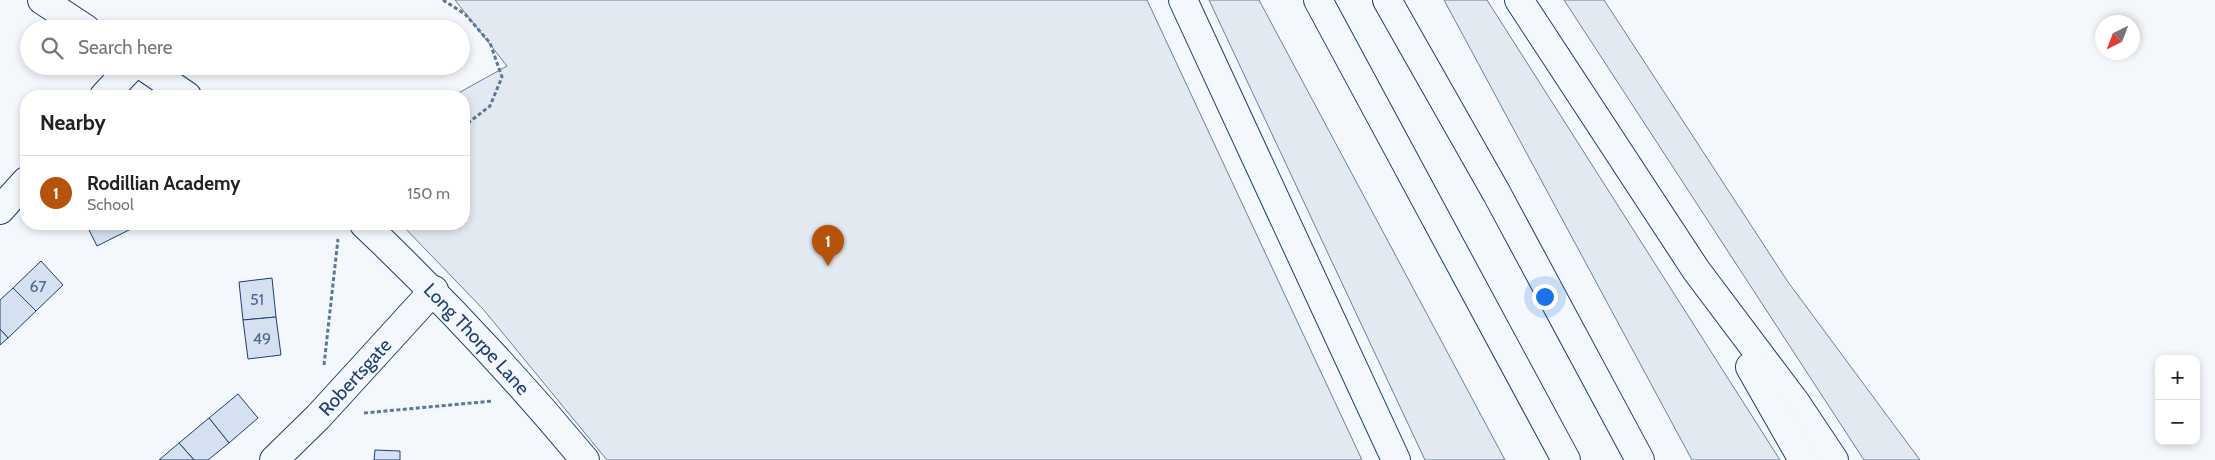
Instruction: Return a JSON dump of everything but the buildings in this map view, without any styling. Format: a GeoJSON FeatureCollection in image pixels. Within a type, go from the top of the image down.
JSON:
{"type":"FeatureCollection","features":[{"type":"Feature","properties":{"kind":"main road"},"geometry":{"type":"LineString","coordinates":[[42,0],[72,20]]}},
{"type":"Feature","properties":{"kind":"main road"},"geometry":{"type":"LineString","coordinates":[[1183,0],[1396,460]]}},
{"type":"Feature","properties":{"kind":"main road"},"geometry":{"type":"LineString","coordinates":[[1318,0],[1566,460]]}},
{"type":"Feature","properties":{"kind":"main road"},"geometry":{"type":"LineString","coordinates":[[1388,0],[1497,194],[1640,460]]}},
{"type":"Feature","properties":{"kind":"main road"},"geometry":{"type":"LineString","coordinates":[[1519,0],[1696,270],[1796,404],[1834,460]]}},
{"type":"Feature","properties":{"kind":"main road"},"geometry":{"type":"LineString","coordinates":[[110,90],[124,75]]}},
{"type":"Feature","properties":{"kind":"main road"},"geometry":{"type":"LineString","coordinates":[[156,75],[177,90]]}},
{"type":"Feature","properties":{"kind":"main road"},"geometry":{"type":"LineString","coordinates":[[0,210],[20,188]]}},
{"type":"Feature","properties":{"kind":"main road","name":"Long Thorpe Lane"},"geometry":{"type":"LineString","coordinates":[[370,230],[434,290],[533,397],[585,460]]}},
{"type":"Feature","properties":{"kind":"main road"},"geometry":{"type":"LineString","coordinates":[[1696,270],[1803,460]]}},
{"type":"Feature","properties":{"kind":"main road","name":"Robertsgate"},"geometry":{"type":"LineString","coordinates":[[274,460],[318,417],[434,290]]}},
{"type":"Feature","properties":{"kind":"path"},"geometry":{"type":"LineString","coordinates":[[443,0],[465,14],[490,43],[502,77],[490,106],[470,121]]}},
{"type":"Feature","properties":{"kind":"shaded area"},"geometry":{"type":"Polygon","coordinates":[[[455,0],[1147,0],[1362,460],[607,460],[483,309],[407,230],[470,230],[470,90],[464,90],[507,66],[455,0]]]}},
{"type":"Feature","properties":{"kind":"shaded area"},"geometry":{"type":"Polygon","coordinates":[[[1209,0],[1259,0],[1505,460],[1425,460],[1209,0]]]}},
{"type":"Feature","properties":{"kind":"shaded area"},"geometry":{"type":"Polygon","coordinates":[[[1444,0],[1487,0],[1780,460],[1692,460],[1444,0]]]}},
{"type":"Feature","properties":{"kind":"shaded area"},"geometry":{"type":"Polygon","coordinates":[[[1564,0],[1604,0],[1788,282],[1920,460],[1864,460],[1564,0]]]}},
{"type":"Feature","properties":{"kind":"place","name":"Rodillian Academy"},"geometry":{"type":"Point","coordinates":[828,266]}}]}
